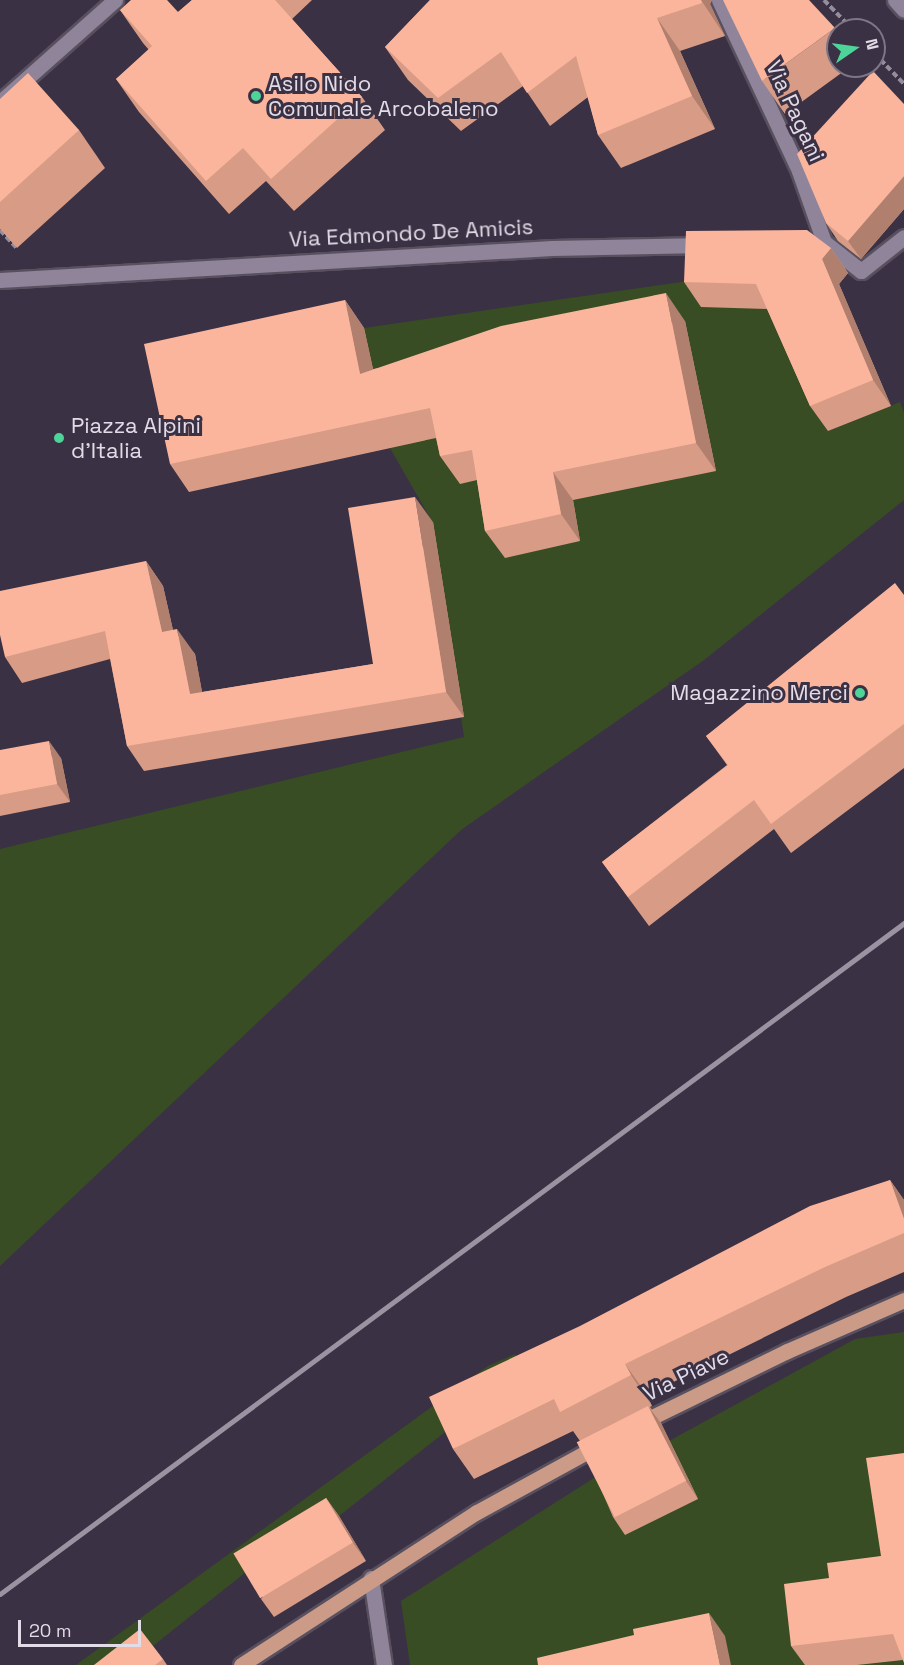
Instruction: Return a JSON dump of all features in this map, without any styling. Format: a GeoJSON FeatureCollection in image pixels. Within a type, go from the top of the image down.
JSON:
{"type":"FeatureCollection","features":[{"type":"Feature","properties":{"kind":"main road","name":"Via Piave"},"geometry":{"type":"LineString","coordinates":[[241,1665],[371,1578],[477,1512],[616,1435],[787,1351],[904,1300]]}},
{"type":"Feature","properties":{"kind":"street"},"geometry":{"type":"LineString","coordinates":[[0,102],[116,0]]}},
{"type":"Feature","properties":{"kind":"street","name":"Via Pagani"},"geometry":{"type":"LineString","coordinates":[[719,0],[799,171],[818,242],[861,272],[904,237]]}},
{"type":"Feature","properties":{"kind":"street"},"geometry":{"type":"LineString","coordinates":[[895,0],[904,10]]}},
{"type":"Feature","properties":{"kind":"street","name":"Via Edmondo De Amicis"},"geometry":{"type":"LineString","coordinates":[[0,280],[552,248],[717,244]]}},
{"type":"Feature","properties":{"kind":"street"},"geometry":{"type":"LineString","coordinates":[[371,1578],[384,1665]]}},
{"type":"Feature","properties":{"kind":"path"},"geometry":{"type":"LineString","coordinates":[[825,0],[842,18]]}},
{"type":"Feature","properties":{"kind":"path"},"geometry":{"type":"LineString","coordinates":[[886,65],[904,84]]}},
{"type":"Feature","properties":{"kind":"green space"},"geometry":{"type":"Polygon","coordinates":[[[702,279],[773,309],[828,431],[900,402],[904,413],[904,500],[704,660],[461,830],[0,1266],[0,849],[464,737],[433,523],[390,448],[364,328],[702,279]]]}},
{"type":"Feature","properties":{"kind":"green space"},"geometry":{"type":"Polygon","coordinates":[[[904,1332],[904,1665],[410,1665],[401,1601],[597,1476],[669,1441],[855,1339],[904,1332]]]}},
{"type":"Feature","properties":{"kind":"green space"},"geometry":{"type":"Polygon","coordinates":[[[515,1354],[532,1389],[450,1428],[339,1516],[246,1572],[129,1665],[76,1665],[488,1366],[515,1354]]]}},
{"type":"Feature","properties":{"kind":"building","name":"Asilo Nido Comunale Arcobaleno"},"geometry":{"type":"Polygon","coordinates":[[[131,0],[167,0],[178,12],[192,0],[275,0],[362,97],[271,179],[243,148],[206,181],[116,79],[152,46],[120,10],[131,0]]]}},
{"type":"Feature","properties":{"kind":"building"},"geometry":{"type":"Polygon","coordinates":[[[430,0],[701,0],[702,3],[657,18],[692,96],[598,135],[576,56],[527,93],[501,52],[438,98],[385,47],[430,0]]]}},
{"type":"Feature","properties":{"kind":"building"},"geometry":{"type":"Polygon","coordinates":[[[723,0],[809,0],[826,18],[826,35],[762,81],[723,0]]]}},
{"type":"Feature","properties":{"kind":"building"},"geometry":{"type":"Polygon","coordinates":[[[28,73],[79,130],[0,202],[0,99],[28,73]]]}},
{"type":"Feature","properties":{"kind":"building"},"geometry":{"type":"Polygon","coordinates":[[[867,78],[880,78],[904,104],[904,176],[848,241],[826,223],[797,154],[867,78]]]}},
{"type":"Feature","properties":{"kind":"building"},"geometry":{"type":"Polygon","coordinates":[[[807,230],[831,248],[822,259],[873,380],[810,406],[756,284],[684,282],[686,231],[807,230]]]}},
{"type":"Feature","properties":{"kind":"building"},"geometry":{"type":"Polygon","coordinates":[[[666,293],[696,443],[553,472],[561,514],[485,531],[472,450],[440,456],[430,408],[170,464],[144,344],[345,300],[360,374],[501,326],[666,293]]]}},
{"type":"Feature","properties":{"kind":"building"},"geometry":{"type":"Polygon","coordinates":[[[415,497],[446,692],[127,746],[105,631],[5,657],[0,635],[0,591],[146,561],[162,632],[177,629],[190,694],[373,664],[348,508],[415,497]]]}},
{"type":"Feature","properties":{"kind":"building"},"geometry":{"type":"Polygon","coordinates":[[[895,583],[904,595],[904,724],[771,824],[754,800],[628,897],[602,862],[728,765],[706,736],[895,583]]]}},
{"type":"Feature","properties":{"kind":"building"},"geometry":{"type":"Polygon","coordinates":[[[49,741],[57,784],[0,795],[0,750],[49,741]]]}},
{"type":"Feature","properties":{"kind":"building"},"geometry":{"type":"Polygon","coordinates":[[[890,1180],[904,1219],[904,1233],[825,1267],[625,1364],[631,1375],[560,1412],[554,1399],[453,1449],[429,1397],[580,1326],[810,1206],[890,1180]]]}},
{"type":"Feature","properties":{"kind":"building"},"geometry":{"type":"Polygon","coordinates":[[[648,1406],[686,1481],[615,1517],[577,1442],[648,1406]]]}},
{"type":"Feature","properties":{"kind":"building"},"geometry":{"type":"Polygon","coordinates":[[[904,1453],[904,1663],[893,1634],[791,1646],[784,1584],[829,1578],[827,1563],[881,1556],[866,1458],[904,1453]]]}},
{"type":"Feature","properties":{"kind":"building"},"geometry":{"type":"Polygon","coordinates":[[[326,1498],[353,1543],[260,1598],[233,1554],[326,1498]]]}},
{"type":"Feature","properties":{"kind":"building"},"geometry":{"type":"Polygon","coordinates":[[[709,1613],[720,1665],[538,1665],[537,1658],[634,1635],[633,1629],[709,1613]]]}},
{"type":"Feature","properties":{"kind":"building"},"geometry":{"type":"Polygon","coordinates":[[[140,1629],[163,1659],[155,1665],[94,1665],[140,1629]]]}},
{"type":"Feature","properties":{"kind":"railway"},"geometry":{"type":"LineString","coordinates":[[0,1594],[904,923]]}},
{"type":"Feature","properties":{"kind":"place","name":"Asilo Nido Comunale Arcobaleno"},"geometry":{"type":"Point","coordinates":[256,96]}},
{"type":"Feature","properties":{"kind":"place","name":"Piazza Alpini d'Italia"},"geometry":{"type":"Point","coordinates":[59,438]}},
{"type":"Feature","properties":{"kind":"place","name":"Magazzino Merci"},"geometry":{"type":"Point","coordinates":[860,693]}}]}
